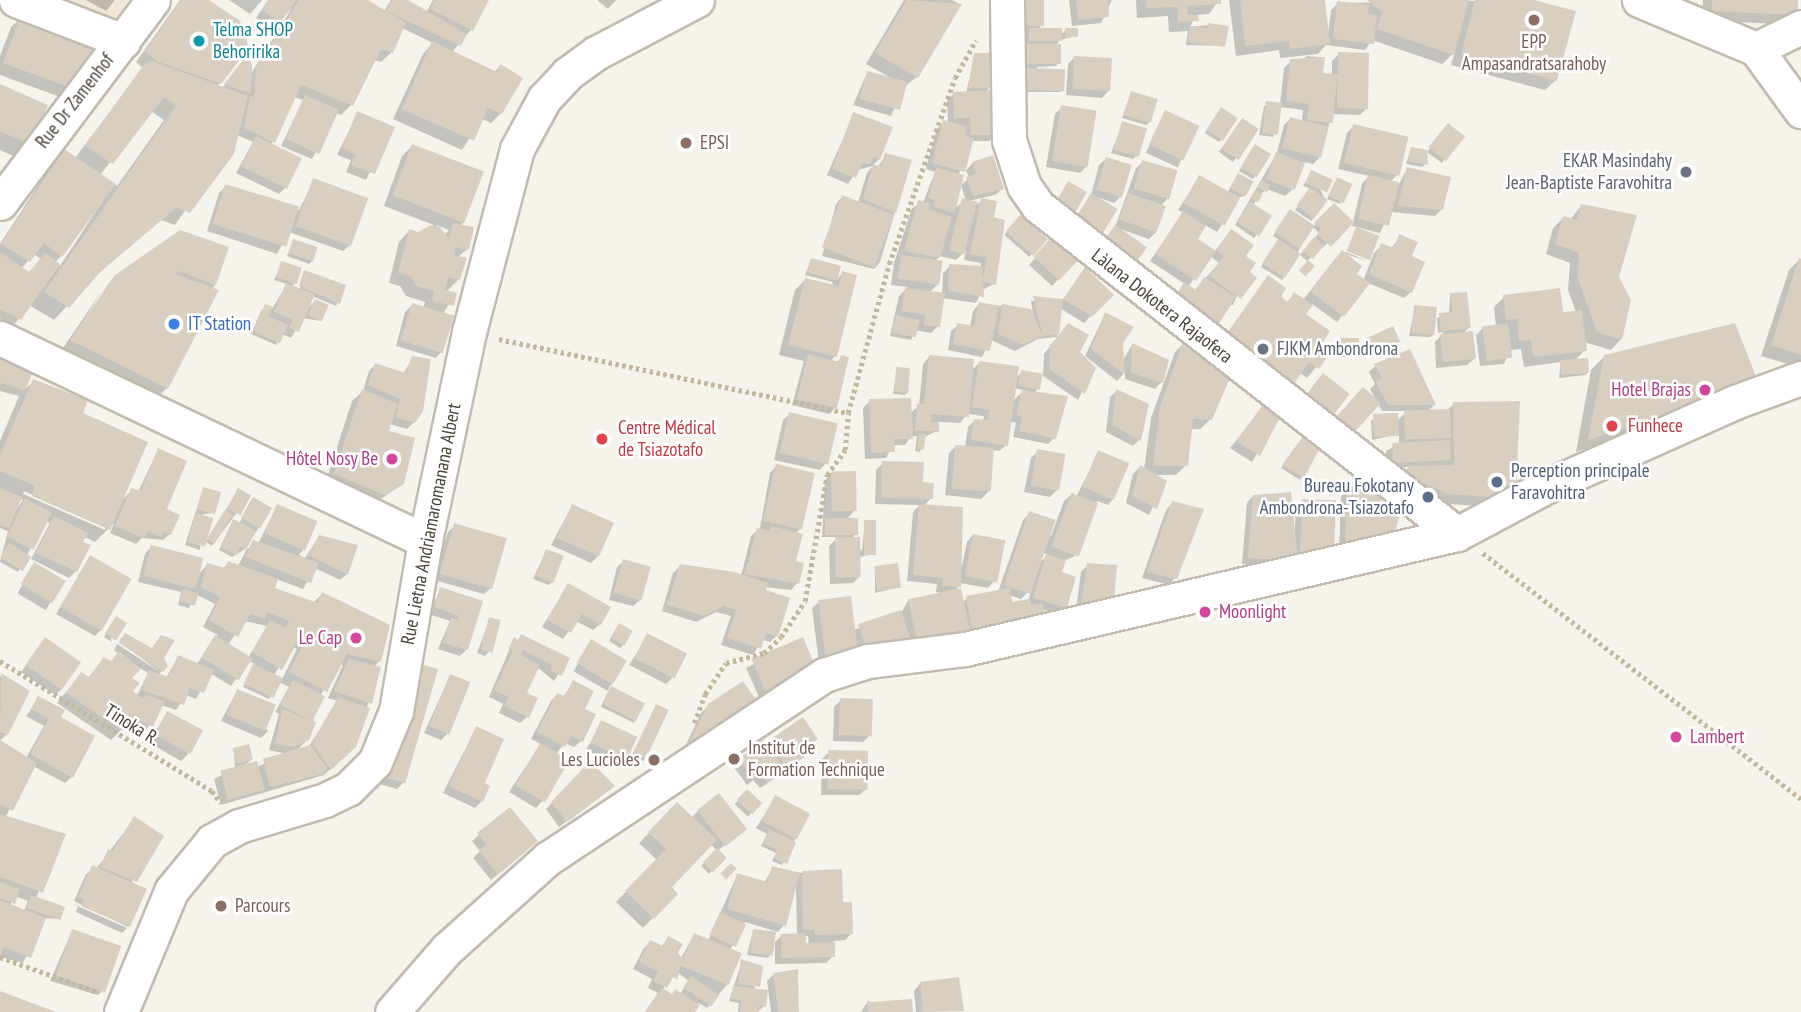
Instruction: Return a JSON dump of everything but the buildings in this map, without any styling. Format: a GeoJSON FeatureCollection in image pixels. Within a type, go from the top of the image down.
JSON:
{"type":"FeatureCollection","features":[{"type":"Feature","properties":{"kind":"street"},"geometry":{"type":"LineString","coordinates":[[16,0],[123,41]]}},
{"type":"Feature","properties":{"kind":"street","name":"Rue Dr Zamenhof"},"geometry":{"type":"LineString","coordinates":[[0,203],[153,0]]}},
{"type":"Feature","properties":{"kind":"street","name":"Rue Lietna Andriamaromanana Albert"},"geometry":{"type":"LineString","coordinates":[[123,1007],[171,891],[212,841],[239,826],[325,800],[348,789],[375,762],[396,711],[425,541],[469,332],[517,149],[544,99],[596,53],[697,0]]}},
{"type":"Feature","properties":{"kind":"street","name":"Làlana Dokotera Rajaofera"},"geometry":{"type":"LineString","coordinates":[[1007,0],[1009,141],[1024,186],[1038,206],[1457,534]]}},
{"type":"Feature","properties":{"kind":"street"},"geometry":{"type":"LineString","coordinates":[[1639,0],[1756,49],[1801,111]]}},
{"type":"Feature","properties":{"kind":"street"},"geometry":{"type":"LineString","coordinates":[[1756,49],[1801,27]]}},
{"type":"Feature","properties":{"kind":"street"},"geometry":{"type":"LineString","coordinates":[[0,338],[425,541]]}},
{"type":"Feature","properties":{"kind":"street"},"geometry":{"type":"LineString","coordinates":[[392,1012],[447,949],[547,859],[686,764],[824,675],[867,661],[965,649],[1457,534],[1545,487],[1735,402],[1801,378]]}},
{"type":"Feature","properties":{"kind":"path"},"geometry":{"type":"LineString","coordinates":[[686,764],[685,748],[705,694],[726,663],[764,653],[781,637],[805,601],[827,475],[845,450],[848,413],[889,264],[955,78],[980,34]]}},
{"type":"Feature","properties":{"kind":"path"},"geometry":{"type":"LineString","coordinates":[[469,332],[848,413]]}},
{"type":"Feature","properties":{"kind":"path"},"geometry":{"type":"LineString","coordinates":[[1457,534],[1801,799]]}},
{"type":"Feature","properties":{"kind":"path","name":"Tinoka R."},"geometry":{"type":"LineString","coordinates":[[0,661],[212,791],[239,826]]}},
{"type":"Feature","properties":{"kind":"path"},"geometry":{"type":"LineString","coordinates":[[0,957],[123,1007]]}},
{"type":"Feature","properties":{"kind":"shaded area"},"geometry":{"type":"Polygon","coordinates":[[[56,0],[128,0],[112,23],[56,0]]]}},
{"type":"Feature","properties":{"kind":"place","name":"EPP Ampasandratsarahoby"},"geometry":{"type":"Point","coordinates":[1534,20]}},
{"type":"Feature","properties":{"kind":"place","name":"Telma SHOP Behoririka"},"geometry":{"type":"Point","coordinates":[199,41]}},
{"type":"Feature","properties":{"kind":"place","name":"EPSI"},"geometry":{"type":"Point","coordinates":[686,143]}},
{"type":"Feature","properties":{"kind":"place","name":"EKAR Masindahy Jean-Baptiste Faravohitra"},"geometry":{"type":"Point","coordinates":[1686,172]}},
{"type":"Feature","properties":{"kind":"place","name":"IT Station"},"geometry":{"type":"Point","coordinates":[174,324]}},
{"type":"Feature","properties":{"kind":"place","name":"FJKM Ambondrona"},"geometry":{"type":"Point","coordinates":[1263,349]}},
{"type":"Feature","properties":{"kind":"place","name":"Hotel Brajas"},"geometry":{"type":"Point","coordinates":[1705,390]}},
{"type":"Feature","properties":{"kind":"place","name":"Funhece"},"geometry":{"type":"Point","coordinates":[1612,426]}},
{"type":"Feature","properties":{"kind":"place","name":"Centre Médical de Tsiazotafo"},"geometry":{"type":"Point","coordinates":[602,439]}},
{"type":"Feature","properties":{"kind":"place","name":"Hôtel Nosy Be"},"geometry":{"type":"Point","coordinates":[392,459]}},
{"type":"Feature","properties":{"kind":"place","name":"Perception principale Faravohitra"},"geometry":{"type":"Point","coordinates":[1497,482]}},
{"type":"Feature","properties":{"kind":"place","name":"Bureau Fokotany Ambondrona-Tsiazotafo"},"geometry":{"type":"Point","coordinates":[1428,497]}},
{"type":"Feature","properties":{"kind":"place","name":"Moonlight"},"geometry":{"type":"Point","coordinates":[1205,612]}},
{"type":"Feature","properties":{"kind":"place","name":"Le Cap"},"geometry":{"type":"Point","coordinates":[356,638]}},
{"type":"Feature","properties":{"kind":"place","name":"Lambert"},"geometry":{"type":"Point","coordinates":[1676,737]}},
{"type":"Feature","properties":{"kind":"place","name":"Institut de Formation Technique"},"geometry":{"type":"Point","coordinates":[734,759]}},
{"type":"Feature","properties":{"kind":"place","name":"Les Lucioles"},"geometry":{"type":"Point","coordinates":[654,760]}},
{"type":"Feature","properties":{"kind":"place","name":"Parcours"},"geometry":{"type":"Point","coordinates":[221,906]}}]}
